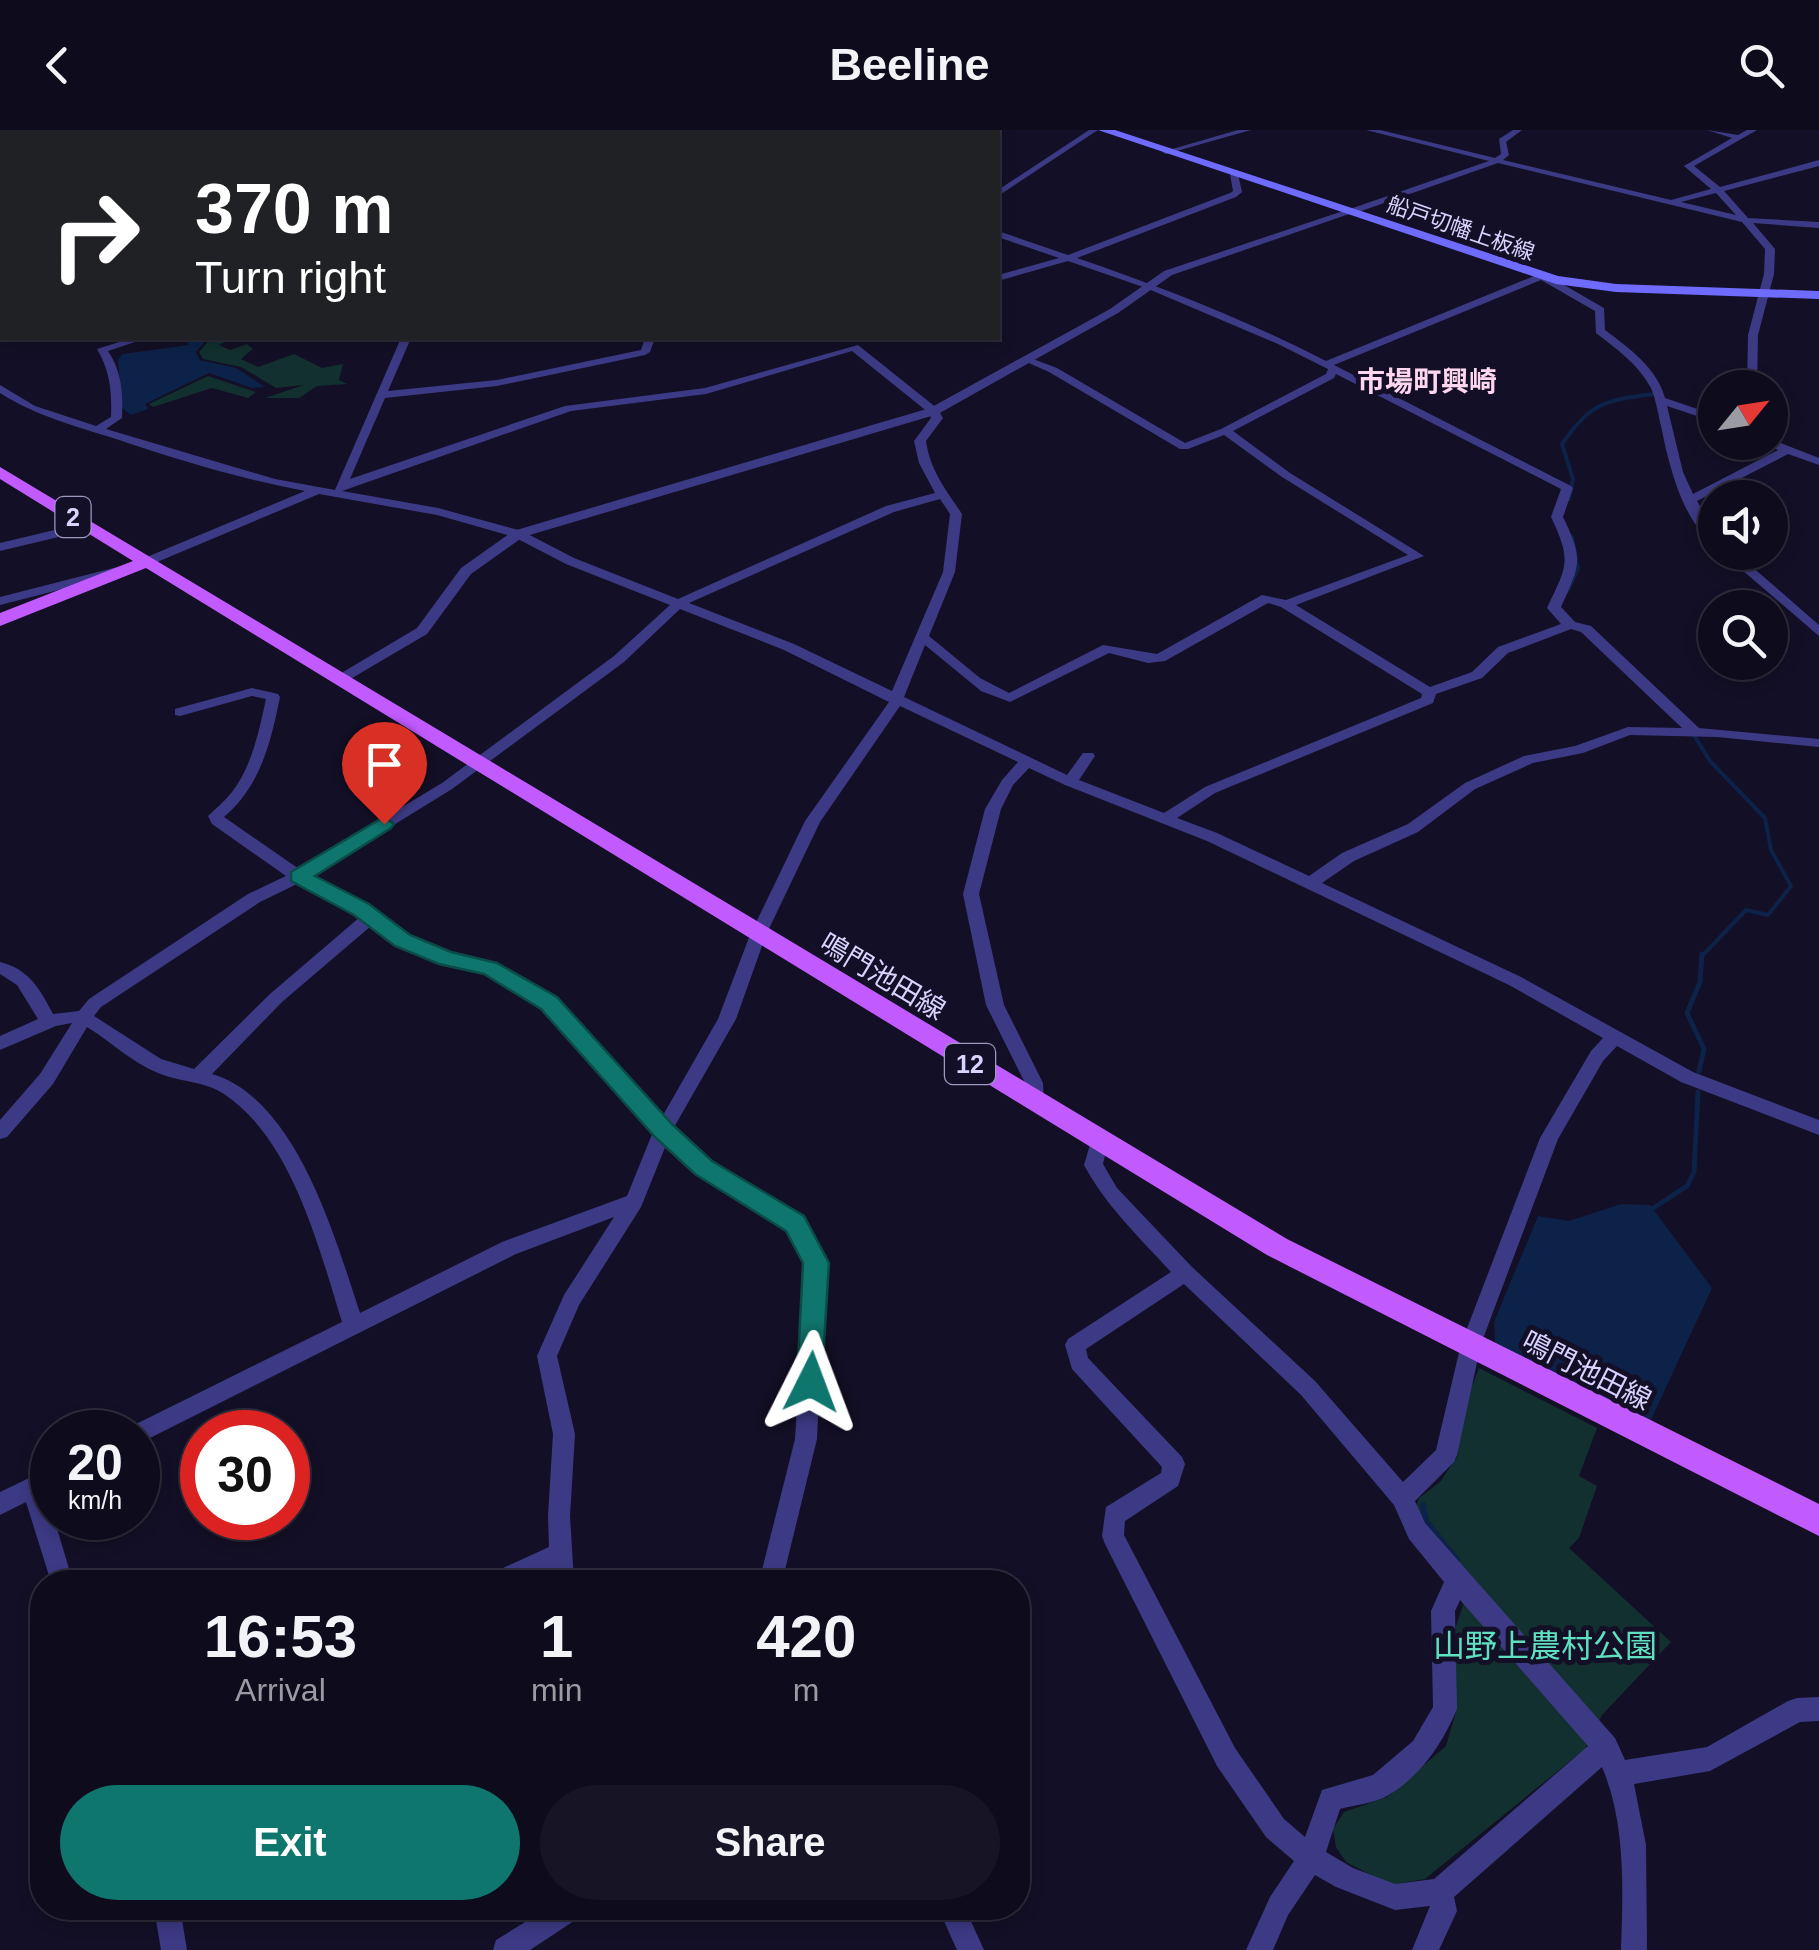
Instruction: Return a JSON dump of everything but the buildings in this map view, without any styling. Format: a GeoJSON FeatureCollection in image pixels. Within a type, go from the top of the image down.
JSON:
{"type":"FeatureCollection","features":[{"type":"Feature","properties":{"kind":"main road","name":"船戸切幡上板線"},"geometry":{"type":"LineString","coordinates":[[1104,130],[1542,276],[1616,288],[1819,295]]}},
{"type":"Feature","properties":{"kind":"main road","name":"2"},"geometry":{"type":"LineString","coordinates":[[0,472],[88,526],[136,565]]}},
{"type":"Feature","properties":{"kind":"main road"},"geometry":{"type":"LineString","coordinates":[[0,620],[136,565]]}},
{"type":"Feature","properties":{"kind":"main road","name":"鳴門池田線"},"geometry":{"type":"LineString","coordinates":[[136,565],[341,678],[474,764],[1277,1247],[1819,1521]]}},
{"type":"Feature","properties":{"kind":"street"},"geometry":{"type":"LineString","coordinates":[[1000,193],[1094,130]]}},
{"type":"Feature","properties":{"kind":"street"},"geometry":{"type":"LineString","coordinates":[[1166,152],[1247,130]]}},
{"type":"Feature","properties":{"kind":"street"},"geometry":{"type":"LineString","coordinates":[[1370,130],[1744,220],[1819,225]]}},
{"type":"Feature","properties":{"kind":"street"},"geometry":{"type":"LineString","coordinates":[[341,678],[422,631],[466,571],[518,534],[934,411],[975,392],[1180,268],[1494,162],[1505,154],[1502,141],[1518,130]]}},
{"type":"Feature","properties":{"kind":"street"},"geometry":{"type":"LineString","coordinates":[[1710,130],[1740,138]]}},
{"type":"Feature","properties":{"kind":"street"},"geometry":{"type":"LineString","coordinates":[[1752,370],[1753,336],[1770,249],[1721,192],[1688,166],[1753,130]]}},
{"type":"Feature","properties":{"kind":"street"},"geometry":{"type":"LineString","coordinates":[[1664,202],[1721,192],[1819,163]]}},
{"type":"Feature","properties":{"kind":"street"},"geometry":{"type":"LineString","coordinates":[[1000,277],[1066,258],[1233,196],[1238,192],[1234,174]]}},
{"type":"Feature","properties":{"kind":"street"},"geometry":{"type":"LineString","coordinates":[[1000,235],[1149,286],[1330,367],[1567,488],[1557,517],[1568,540],[1573,566],[1554,608],[1696,732]]}},
{"type":"Feature","properties":{"kind":"street"},"geometry":{"type":"LineString","coordinates":[[1330,367],[1542,276],[1600,310],[1600,331],[1636,359],[1663,401],[1676,472],[1698,513]]}},
{"type":"Feature","properties":{"kind":"street"},"geometry":{"type":"LineString","coordinates":[[97,430],[116,418],[118,389],[115,367],[102,348],[134,340]]}},
{"type":"Feature","properties":{"kind":"street"},"geometry":{"type":"LineString","coordinates":[[331,490],[383,395],[405,340]]}},
{"type":"Feature","properties":{"kind":"street"},"geometry":{"type":"LineString","coordinates":[[383,395],[431,392],[587,367],[645,352],[649,340]]}},
{"type":"Feature","properties":{"kind":"street"},"geometry":{"type":"LineString","coordinates":[[0,601],[136,565],[331,490],[570,408],[706,391],[855,342],[934,411],[937,418],[920,441],[938,496],[956,514],[956,524],[948,572],[923,638],[896,701],[813,821],[758,935],[727,1019],[663,1130],[634,1201],[571,1301],[547,1356],[564,1434],[561,1570]]}},
{"type":"Feature","properties":{"kind":"street"},"geometry":{"type":"LineString","coordinates":[[1025,359],[1053,370],[1184,447],[1225,431],[1330,376],[1330,367]]}},
{"type":"Feature","properties":{"kind":"street"},"geometry":{"type":"LineString","coordinates":[[0,388],[31,408],[97,430],[518,534],[570,560],[789,646],[1070,782],[1166,818],[1310,883],[1498,972],[1687,1077],[1819,1128]]}},
{"type":"Feature","properties":{"kind":"street"},"geometry":{"type":"LineString","coordinates":[[1663,401],[1698,413]]}},
{"type":"Feature","properties":{"kind":"street"},"geometry":{"type":"LineString","coordinates":[[1225,431],[1418,556],[1286,604]]}},
{"type":"Feature","properties":{"kind":"street"},"geometry":{"type":"LineString","coordinates":[[1788,451],[1819,462]]}},
{"type":"Feature","properties":{"kind":"street"},"geometry":{"type":"LineString","coordinates":[[1690,500],[1767,460]]}},
{"type":"Feature","properties":{"kind":"street"},"geometry":{"type":"LineString","coordinates":[[0,1043],[47,1020],[81,1016],[254,898],[299,876],[447,786],[618,659],[679,602],[890,509],[938,496]]}},
{"type":"Feature","properties":{"kind":"street"},"geometry":{"type":"LineString","coordinates":[[0,547],[88,526]]}},
{"type":"Feature","properties":{"kind":"street"},"geometry":{"type":"LineString","coordinates":[[1748,570],[1819,632]]}},
{"type":"Feature","properties":{"kind":"street"},"geometry":{"type":"LineString","coordinates":[[923,638],[940,646],[978,682],[1010,698],[1108,648],[1148,659],[1160,658],[1267,598],[1286,604],[1429,692]]}},
{"type":"Feature","properties":{"kind":"street"},"geometry":{"type":"LineString","coordinates":[[1429,692],[1477,675],[1503,650],[1572,625]]}},
{"type":"Feature","properties":{"kind":"street"},"geometry":{"type":"LineString","coordinates":[[180,712],[252,692],[273,698],[262,753],[229,807],[216,816],[218,821],[402,940],[446,958],[490,968],[549,1003],[663,1130],[716,1177],[795,1224],[816,1263],[806,1439],[774,1570]]}},
{"type":"Feature","properties":{"kind":"street"},"geometry":{"type":"LineString","coordinates":[[1166,818],[1210,790],[1428,700],[1429,692]]}},
{"type":"Feature","properties":{"kind":"street"},"geometry":{"type":"LineString","coordinates":[[1310,883],[1348,857],[1413,828],[1470,786],[1529,759],[1578,750],[1632,730],[1819,743]]}},
{"type":"Feature","properties":{"kind":"street"},"geometry":{"type":"LineString","coordinates":[[1070,782],[1088,756]]}},
{"type":"Feature","properties":{"kind":"street"},"geometry":{"type":"LineString","coordinates":[[1027,761],[1007,784],[993,810],[972,894],[995,1005],[1034,1083],[1035,1104]]}},
{"type":"Feature","properties":{"kind":"street"},"geometry":{"type":"LineString","coordinates":[[198,1077],[276,998],[371,917]]}},
{"type":"Feature","properties":{"kind":"street"},"geometry":{"type":"LineString","coordinates":[[0,968],[13,970],[32,992],[47,1020]]}},
{"type":"Feature","properties":{"kind":"street"},"geometry":{"type":"LineString","coordinates":[[81,1016],[109,1029],[160,1067],[232,1088],[293,1166],[310,1198],[354,1326]]}},
{"type":"Feature","properties":{"kind":"street"},"geometry":{"type":"LineString","coordinates":[[0,1132],[44,1083],[72,1041],[81,1016]]}},
{"type":"Feature","properties":{"kind":"street"},"geometry":{"type":"LineString","coordinates":[[1402,1498],[1446,1456],[1471,1344],[1549,1138],[1597,1056],[1614,1037]]}},
{"type":"Feature","properties":{"kind":"street"},"geometry":{"type":"LineString","coordinates":[[1100,1143],[1093,1165],[1110,1193],[1185,1273],[1308,1388],[1402,1498],[1416,1530],[1457,1580],[1606,1747],[1622,1772],[1637,1902],[1634,1950]]}},
{"type":"Feature","properties":{"kind":"street"},"geometry":{"type":"LineString","coordinates":[[160,1423],[509,1248],[634,1201]]}},
{"type":"Feature","properties":{"kind":"street"},"geometry":{"type":"LineString","coordinates":[[1185,1273],[1075,1345],[1079,1362],[1174,1464],[1170,1479],[1114,1515],[1113,1536],[1226,1756],[1275,1828],[1311,1858],[1345,1878],[1395,1897],[1440,1892],[1606,1747]]}},
{"type":"Feature","properties":{"kind":"street"},"geometry":{"type":"LineString","coordinates":[[0,1504],[30,1489]]}},
{"type":"Feature","properties":{"kind":"street"},"geometry":{"type":"LineString","coordinates":[[54,1540],[60,1570]]}},
{"type":"Feature","properties":{"kind":"street"},"geometry":{"type":"LineString","coordinates":[[524,1570],[560,1553]]}},
{"type":"Feature","properties":{"kind":"street"},"geometry":{"type":"LineString","coordinates":[[1258,1950],[1279,1906],[1311,1858],[1331,1799],[1380,1786],[1422,1750],[1445,1710],[1443,1611],[1457,1580]]}},
{"type":"Feature","properties":{"kind":"street"},"geometry":{"type":"LineString","coordinates":[[1622,1772],[1710,1759],[1798,1710],[1819,1709]]}},
{"type":"Feature","properties":{"kind":"street"},"geometry":{"type":"LineString","coordinates":[[1425,1950],[1444,1912],[1440,1892]]}},
{"type":"Feature","properties":{"kind":"street"},"geometry":{"type":"LineString","coordinates":[[169,1920],[174,1950]]}},
{"type":"Feature","properties":{"kind":"street"},"geometry":{"type":"LineString","coordinates":[[506,1950],[552,1920]]}},
{"type":"Feature","properties":{"kind":"street"},"geometry":{"type":"LineString","coordinates":[[957,1920],[971,1950]]}},
{"type":"Feature","properties":{"kind":"green space"},"geometry":{"type":"Polygon","coordinates":[[[209,340],[229,340],[219,345],[230,350],[247,344],[253,349],[241,359],[258,367],[294,354],[322,368],[343,364],[339,380],[347,384],[317,386],[299,398],[265,398],[304,385],[276,388],[241,367],[203,359],[199,352],[209,340]]]}},
{"type":"Feature","properties":{"kind":"green space"},"geometry":{"type":"Polygon","coordinates":[[[208,376],[256,392],[248,398],[212,388],[153,407],[149,404],[208,376]]]}},
{"type":"Feature","properties":{"kind":"green space","name":"山野上農村公園"},"geometry":{"type":"Polygon","coordinates":[[[1479,1368],[1597,1428],[1579,1476],[1597,1486],[1579,1538],[1569,1548],[1671,1642],[1602,1715],[1585,1749],[1425,1879],[1390,1885],[1346,1862],[1336,1847],[1333,1829],[1344,1812],[1387,1797],[1446,1746],[1456,1712],[1456,1626],[1471,1582],[1422,1522],[1416,1508],[1419,1498],[1440,1482],[1457,1457],[1459,1420],[1479,1368]]]}},
{"type":"Feature","properties":{"kind":"water"},"geometry":{"type":"Polygon","coordinates":[[[186,340],[206,340],[196,352],[200,360],[236,368],[265,387],[252,388],[209,373],[145,404],[148,409],[131,415],[122,408],[118,360],[122,354],[189,345],[186,340]]]}},
{"type":"Feature","properties":{"kind":"water"},"geometry":{"type":"Polygon","coordinates":[[[1621,1204],[1650,1205],[1712,1288],[1650,1422],[1495,1345],[1494,1322],[1538,1216],[1569,1221],[1621,1204]]]}},
{"type":"Feature","properties":{"kind":"waterway"},"geometry":{"type":"LineString","coordinates":[[1569,499],[1573,479],[1562,444],[1572,430],[1591,411],[1611,401],[1654,394]]}},
{"type":"Feature","properties":{"kind":"waterway"},"geometry":{"type":"LineString","coordinates":[[1567,592],[1578,569],[1572,537]]}},
{"type":"Feature","properties":{"kind":"waterway"},"geometry":{"type":"LineString","coordinates":[[1695,737],[1710,761],[1765,818],[1771,850],[1791,886],[1768,915],[1746,910],[1702,956]]}},
{"type":"Feature","properties":{"kind":"waterway"},"geometry":{"type":"LineString","coordinates":[[1699,1071],[1704,1049],[1687,1013],[1700,982],[1702,956]]}},
{"type":"Feature","properties":{"kind":"waterway"},"geometry":{"type":"LineString","coordinates":[[1649,1211],[1687,1186],[1694,1172],[1698,1092]]}},
{"type":"Feature","properties":{"kind":"waterway"},"geometry":{"type":"LineString","coordinates":[[1423,1505],[1426,1521],[1457,1560]]}},
{"type":"Feature","properties":{"kind":"district","name":"市場町興崎"},"geometry":{"type":"Point","coordinates":[1427,381]}},
{"type":"Feature","properties":{"kind":"route"},"geometry":{"type":"LineString","coordinates":[[384,824],[299,876],[362,910],[402,940],[446,958],[490,968],[549,1003],[663,1130],[703,1168],[795,1224],[816,1263],[811,1382]]}}]}
